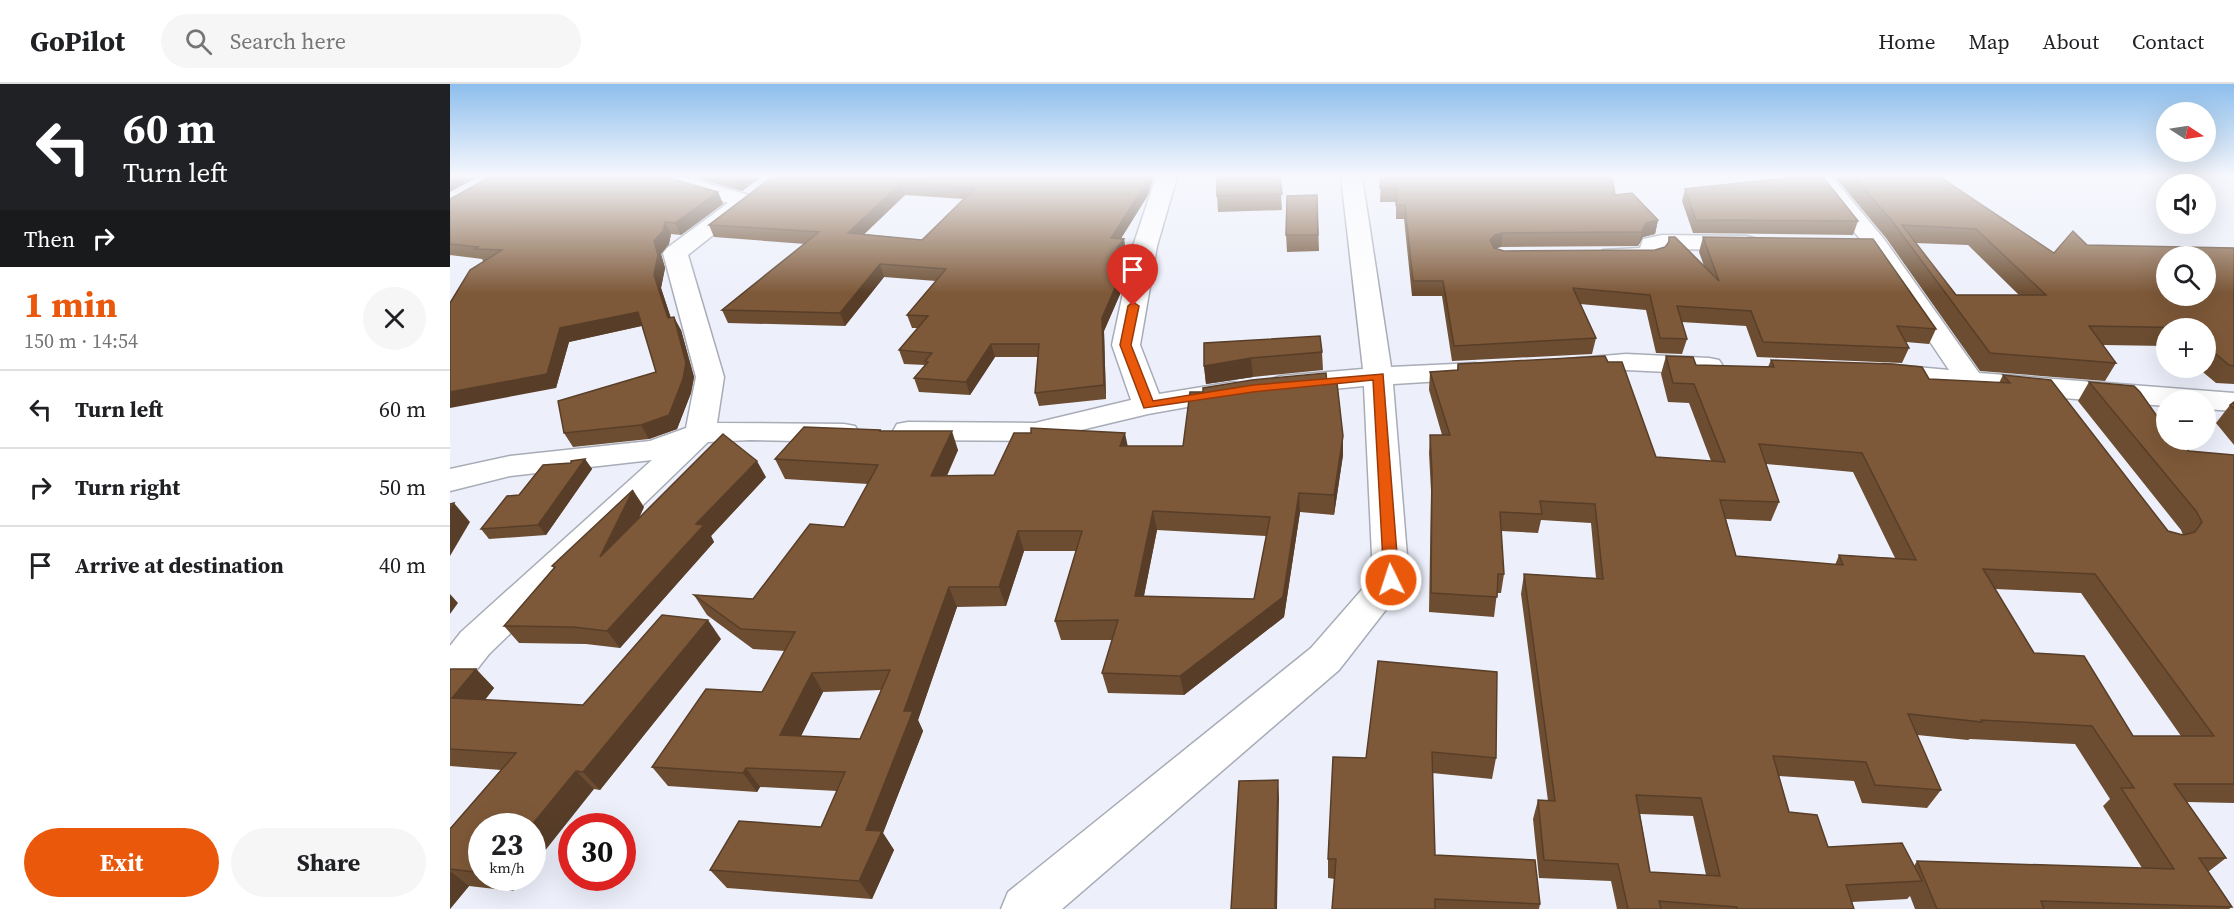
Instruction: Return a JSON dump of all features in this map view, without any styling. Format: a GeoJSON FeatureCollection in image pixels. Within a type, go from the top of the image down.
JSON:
{"type":"FeatureCollection","features":[{"type":"Feature","properties":{"kind":"street"},"geometry":{"type":"LineString","coordinates":[[450,675],[475,643],[700,434],[710,377],[675,253],[725,216]]}},
{"type":"Feature","properties":{"kind":"street"},"geometry":{"type":"LineString","coordinates":[[1148,405],[1126,345],[1145,246],[1155,216]]}},
{"type":"Feature","properties":{"kind":"street"},"geometry":{"type":"LineString","coordinates":[[1025,909],[1324,660],[1391,580],[1378,376],[1356,216]]}},
{"type":"Feature","properties":{"kind":"street"},"geometry":{"type":"LineString","coordinates":[[1853,216],[1876,244],[1970,380]]}},
{"type":"Feature","properties":{"kind":"street"},"geometry":{"type":"LineString","coordinates":[[1594,255],[1652,255],[1651,244],[1662,242],[1763,243]]}},
{"type":"Feature","properties":{"kind":"street"},"geometry":{"type":"LineString","coordinates":[[1842,244],[1876,244]]}},
{"type":"Feature","properties":{"kind":"street"},"geometry":{"type":"LineString","coordinates":[[1543,367],[1626,362],[1743,367]]}},
{"type":"Feature","properties":{"kind":"street"},"geometry":{"type":"LineString","coordinates":[[450,480],[510,466],[656,450],[700,434],[750,431],[817,434],[1035,432],[1148,405],[1253,388],[1378,376],[1508,369]]}},
{"type":"Feature","properties":{"kind":"street"},"geometry":{"type":"LineString","coordinates":[[1849,371],[2234,402]]}},
{"type":"Feature","properties":{"kind":"street"},"geometry":{"type":"LineString","coordinates":[[2050,388],[2072,417]]}},
{"type":"Feature","properties":{"kind":"building"},"geometry":{"type":"Polygon","coordinates":[[[450,216],[685,216],[675,223],[665,222],[663,231],[654,241],[658,255],[654,275],[668,318],[674,317],[686,363],[683,379],[669,415],[641,425],[564,433],[558,401],[656,372],[638,312],[560,328],[547,374],[450,392],[450,303],[470,270],[502,250],[475,249],[478,247],[450,244],[450,216]]]}},
{"type":"Feature","properties":{"kind":"building"},"geometry":{"type":"Polygon","coordinates":[[[721,216],[867,216],[848,233],[922,240],[947,216],[1125,216],[1111,238],[1124,239],[1117,248],[1125,249],[1122,264],[1115,279],[1119,279],[1102,318],[1104,385],[1035,393],[1039,344],[991,344],[966,382],[914,378],[928,362],[925,361],[932,353],[899,350],[928,316],[907,315],[946,269],[880,264],[840,313],[722,310],[819,232],[709,225],[721,216]]]}},
{"type":"Feature","properties":{"kind":"building"},"geometry":{"type":"Polygon","coordinates":[[[1286,216],[1318,216],[1318,235],[1286,235],[1286,216]]]}},
{"type":"Feature","properties":{"kind":"building"},"geometry":{"type":"Polygon","coordinates":[[[1406,216],[1654,216],[1658,220],[1646,223],[1642,232],[1503,233],[1495,235],[1490,240],[1494,248],[1504,251],[1655,250],[1665,247],[1669,242],[1669,237],[1675,237],[1719,281],[1703,237],[1873,239],[1936,329],[1897,326],[1909,348],[1763,342],[1751,311],[1677,306],[1687,339],[1660,338],[1650,295],[1573,288],[1596,338],[1454,346],[1443,281],[1413,281],[1406,216]]]}},
{"type":"Feature","properties":{"kind":"building"},"geometry":{"type":"Polygon","coordinates":[[[1694,216],[1854,216],[1858,221],[1696,220],[1694,216]]]}},
{"type":"Feature","properties":{"kind":"building"},"geometry":{"type":"Polygon","coordinates":[[[1887,216],[1998,216],[2054,253],[2073,231],[2087,245],[2156,246],[2156,306],[2216,306],[2216,248],[2234,248],[2234,366],[2229,365],[2216,354],[2216,318],[2156,318],[2156,327],[2089,326],[2116,363],[1990,353],[1887,216]],[[1902,225],[1956,295],[2046,295],[1976,229],[1902,225]]]}},
{"type":"Feature","properties":{"kind":"building"},"geometry":{"type":"Polygon","coordinates":[[[1320,336],[1322,352],[1251,358],[1204,366],[1204,343],[1320,336]]]}},
{"type":"Feature","properties":{"kind":"building"},"geometry":{"type":"Polygon","coordinates":[[[1605,356],[1608,362],[1622,362],[1656,457],[1725,462],[1694,384],[1673,383],[1666,356],[1693,357],[1696,365],[1774,367],[1771,360],[1892,364],[1922,367],[1929,379],[2010,383],[2003,375],[2051,380],[2168,531],[2183,535],[2195,532],[2202,522],[2196,511],[2089,382],[2134,386],[2140,392],[2156,415],[2156,450],[2188,450],[2234,455],[2234,784],[2174,784],[2226,858],[2199,858],[2232,907],[2041,901],[2044,909],[1937,909],[1917,861],[2174,869],[2121,788],[2134,788],[2092,726],[1981,720],[1982,722],[1908,714],[1941,790],[1875,785],[1866,762],[1773,756],[1789,812],[1817,815],[1828,847],[1902,843],[1922,881],[1846,885],[1854,909],[1737,909],[1737,907],[1659,901],[1661,909],[1628,909],[1618,864],[1544,860],[1538,800],[1555,801],[1524,574],[1603,579],[1595,504],[1540,501],[1542,514],[1500,512],[1504,574],[1498,574],[1497,597],[1431,593],[1430,435],[1450,435],[1430,372],[1458,370],[1458,364],[1605,356]],[[1759,444],[1779,502],[1720,500],[1736,556],[1843,565],[1839,555],[1916,560],[1862,453],[1759,444]],[[1983,569],[2034,653],[2084,656],[2133,736],[2214,736],[2095,574],[1983,569]],[[1636,795],[1650,872],[1720,876],[1701,798],[1636,795]]]}},
{"type":"Feature","properties":{"kind":"building"},"geometry":{"type":"Polygon","coordinates":[[[1326,373],[1327,384],[1337,383],[1343,436],[1334,495],[1299,493],[1283,597],[1180,676],[1102,673],[1118,620],[1055,621],[1082,531],[1018,531],[999,587],[949,587],[904,711],[913,711],[866,830],[882,831],[859,881],[710,870],[739,821],[821,827],[845,772],[746,768],[743,773],[652,767],[706,689],[762,692],[795,632],[741,629],[694,595],[753,599],[810,524],[844,527],[878,465],[775,459],[804,427],[881,430],[879,431],[952,431],[931,476],[994,475],[1014,433],[1031,433],[1031,428],[1125,433],[1120,446],[1183,446],[1190,392],[1203,392],[1203,388],[1252,380],[1326,373]],[[1153,511],[1135,596],[1254,599],[1270,517],[1153,511]],[[890,670],[812,673],[780,735],[860,739],[890,670]]]}},
{"type":"Feature","properties":{"kind":"building"},"geometry":{"type":"Polygon","coordinates":[[[723,434],[757,461],[696,524],[704,525],[607,631],[573,627],[504,626],[555,567],[552,566],[633,490],[600,557],[723,434]]]}},
{"type":"Feature","properties":{"kind":"building"},"geometry":{"type":"Polygon","coordinates":[[[585,459],[538,525],[481,529],[507,496],[519,495],[543,465],[571,463],[571,461],[585,459]]]}},
{"type":"Feature","properties":{"kind":"building"},"geometry":{"type":"Polygon","coordinates":[[[662,615],[708,620],[583,772],[576,771],[542,813],[468,813],[468,871],[450,869],[450,829],[516,753],[450,749],[450,669],[476,669],[452,698],[583,705],[662,615]]]}},
{"type":"Feature","properties":{"kind":"building"},"geometry":{"type":"Polygon","coordinates":[[[1378,661],[1497,672],[1496,758],[1432,752],[1435,855],[1535,860],[1540,904],[1435,899],[1435,909],[1332,909],[1336,859],[1328,859],[1333,757],[1366,758],[1378,661]]]}},
{"type":"Feature","properties":{"kind":"building"},"geometry":{"type":"Polygon","coordinates":[[[1278,780],[1275,909],[1231,909],[1239,781],[1278,780]]]}},
{"type":"Feature","properties":{"kind":"route"},"geometry":{"type":"LineString","coordinates":[[1133,306],[1126,345],[1148,405],[1253,388],[1378,376],[1391,580]]}}]}
